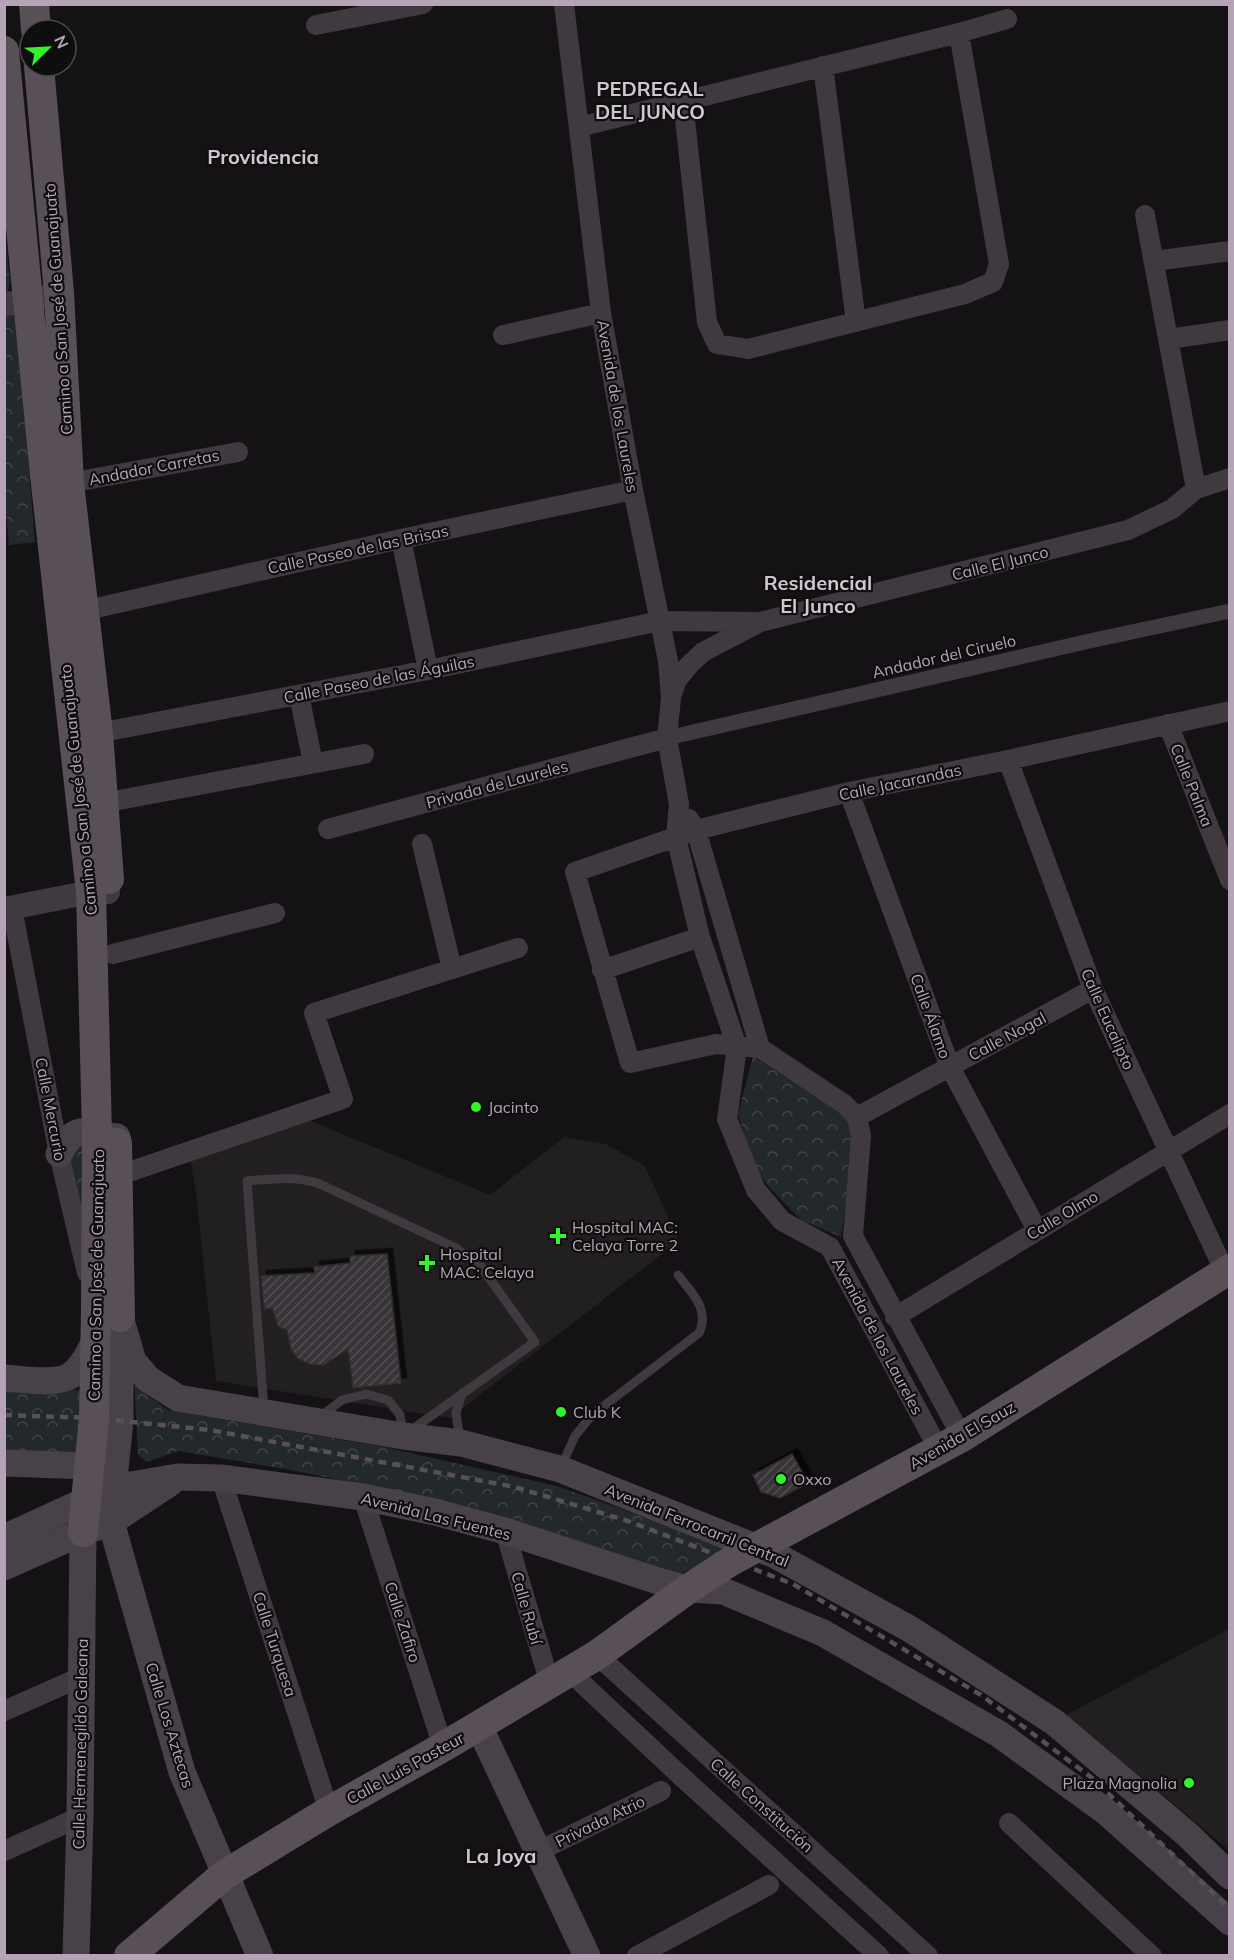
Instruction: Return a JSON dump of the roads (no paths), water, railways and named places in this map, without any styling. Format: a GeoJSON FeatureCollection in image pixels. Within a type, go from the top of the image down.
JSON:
{"type":"FeatureCollection","features":[{"type":"Feature","properties":{"kind":"main road","name":"Camino a San José de Guanajuato"},"geometry":{"type":"LineString","coordinates":[[4,51],[16,303],[44,466],[100,892],[113,954],[107,1135],[117,1176],[108,1313],[95,1341],[94,1418],[83,1532]]}},
{"type":"Feature","properties":{"kind":"main road","name":"Camino a San José de Guanajuato"},"geometry":{"type":"LineString","coordinates":[[40,78],[59,293],[69,483],[98,733],[103,802],[100,892],[107,1135],[108,1313],[120,1421],[111,1522]]}},
{"type":"Feature","properties":{"kind":"main road"},"geometry":{"type":"LineString","coordinates":[[44,466],[53,483],[64,596],[67,606],[73,612],[83,610]]}},
{"type":"Feature","properties":{"kind":"main road"},"geometry":{"type":"LineString","coordinates":[[59,1154],[66,1140],[75,1132],[84,1130],[107,1135]]}},
{"type":"Feature","properties":{"kind":"main road","name":"Avenida El Sauz"},"geometry":{"type":"LineString","coordinates":[[688,1589],[756,1547],[950,1443],[1227,1271]]}},
{"type":"Feature","properties":{"kind":"main road","name":"Avenida Ferrocarril Central"},"geometry":{"type":"LineString","coordinates":[[108,1313],[133,1360],[148,1378],[178,1398],[403,1436],[461,1443],[560,1469],[776,1555],[910,1629],[1054,1722],[1188,1835],[1230,1876]]}},
{"type":"Feature","properties":{"kind":"main road"},"geometry":{"type":"LineString","coordinates":[[4,1378],[51,1381],[70,1376],[83,1363],[95,1341]]}},
{"type":"Feature","properties":{"kind":"main road"},"geometry":{"type":"LineString","coordinates":[[4,1463],[89,1466]]}},
{"type":"Feature","properties":{"kind":"main road"},"geometry":{"type":"LineString","coordinates":[[4,1567],[111,1522],[178,1477]]}},
{"type":"Feature","properties":{"kind":"main road","name":"Avenida Las Fuentes"},"geometry":{"type":"LineString","coordinates":[[4,1538],[113,1488],[178,1477],[221,1478],[363,1497],[435,1512],[505,1531],[688,1589]]}},
{"type":"Feature","properties":{"kind":"main road","name":"Calle Los Aztecas"},"geometry":{"type":"LineString","coordinates":[[111,1522],[182,1772],[260,1956]]}},
{"type":"Feature","properties":{"kind":"main road","name":"Calle Hermenegildo Galeana"},"geometry":{"type":"LineString","coordinates":[[72,1954],[80,1817],[83,1532]]}},
{"type":"Feature","properties":{"kind":"main road"},"geometry":{"type":"LineString","coordinates":[[688,1589],[723,1591],[823,1633],[999,1734],[1105,1811],[1230,1922]]}},
{"type":"Feature","properties":{"kind":"main road","name":"Calle Luis Pasteur"},"geometry":{"type":"LineString","coordinates":[[129,1956],[224,1875],[329,1811],[443,1748],[560,1678],[597,1655],[688,1589]]}},
{"type":"Feature","properties":{"kind":"main road"},"geometry":{"type":"LineString","coordinates":[[479,1726],[588,1956]]}},
{"type":"Feature","properties":{"kind":"street"},"geometry":{"type":"LineString","coordinates":[[316,25],[423,4]]}},
{"type":"Feature","properties":{"kind":"street","name":"Avenida de los Laureles"},"geometry":{"type":"LineString","coordinates":[[564,4],[601,313],[633,490],[668,661],[670,698],[667,738],[679,804],[676,837],[700,937],[737,1047],[727,1119],[756,1190],[782,1221],[830,1247],[950,1443]]}},
{"type":"Feature","properties":{"kind":"street"},"geometry":{"type":"LineString","coordinates":[[579,127],[959,33],[1007,19]]}},
{"type":"Feature","properties":{"kind":"street"},"geometry":{"type":"LineString","coordinates":[[683,101],[707,322],[717,344],[748,349],[965,294],[993,282],[999,264],[959,33]]}},
{"type":"Feature","properties":{"kind":"street"},"geometry":{"type":"LineString","coordinates":[[823,66],[856,322]]}},
{"type":"Feature","properties":{"kind":"street"},"geometry":{"type":"LineString","coordinates":[[1145,215],[1196,489]]}},
{"type":"Feature","properties":{"kind":"street"},"geometry":{"type":"LineString","coordinates":[[1154,261],[1230,251]]}},
{"type":"Feature","properties":{"kind":"street"},"geometry":{"type":"LineString","coordinates":[[16,303],[59,293]]}},
{"type":"Feature","properties":{"kind":"street"},"geometry":{"type":"LineString","coordinates":[[503,335],[601,313]]}},
{"type":"Feature","properties":{"kind":"street"},"geometry":{"type":"LineString","coordinates":[[1169,339],[1230,330]]}},
{"type":"Feature","properties":{"kind":"street","name":"Andador Carretas"},"geometry":{"type":"LineString","coordinates":[[69,483],[238,452]]}},
{"type":"Feature","properties":{"kind":"street","name":"Calle El Junco"},"geometry":{"type":"LineString","coordinates":[[670,698],[677,680],[696,658],[721,641],[760,622],[1128,530],[1172,509],[1196,489],[1230,478]]}},
{"type":"Feature","properties":{"kind":"street","name":"Calle Paseo de las Brisas"},"geometry":{"type":"LineString","coordinates":[[83,610],[401,538],[633,490]]}},
{"type":"Feature","properties":{"kind":"street"},"geometry":{"type":"LineString","coordinates":[[401,538],[428,670]]}},
{"type":"Feature","properties":{"kind":"street","name":"Andador del Ciruelo"},"geometry":{"type":"LineString","coordinates":[[667,738],[1230,611]]}},
{"type":"Feature","properties":{"kind":"street","name":"Calle El Junco"},"geometry":{"type":"LineString","coordinates":[[660,621],[760,622]]}},
{"type":"Feature","properties":{"kind":"street","name":"Calle Paseo de las Águilas"},"geometry":{"type":"LineString","coordinates":[[98,733],[428,670],[660,621]]}},
{"type":"Feature","properties":{"kind":"street"},"geometry":{"type":"LineString","coordinates":[[299,695],[313,763]]}},
{"type":"Feature","properties":{"kind":"street","name":"Calle Jacarandas"},"geometry":{"type":"LineString","coordinates":[[602,970],[575,872],[696,830],[849,792],[1230,711]]}},
{"type":"Feature","properties":{"kind":"street","name":"Calle Palma"},"geometry":{"type":"LineString","coordinates":[[1168,724],[1230,880]]}},
{"type":"Feature","properties":{"kind":"street","name":"Privada de Laureles"},"geometry":{"type":"LineString","coordinates":[[328,829],[667,738]]}},
{"type":"Feature","properties":{"kind":"street"},"geometry":{"type":"LineString","coordinates":[[103,802],[364,754]]}},
{"type":"Feature","properties":{"kind":"street","name":"Calle Eucalipto"},"geometry":{"type":"LineString","coordinates":[[1008,760],[1093,989],[1227,1271]]}},
{"type":"Feature","properties":{"kind":"street","name":"Calle Álamo"},"geometry":{"type":"LineString","coordinates":[[849,792],[950,1067],[1037,1230]]}},
{"type":"Feature","properties":{"kind":"street","name":"Avenida de los Laureles"},"geometry":{"type":"LineString","coordinates":[[679,804],[696,830],[760,1048]]}},
{"type":"Feature","properties":{"kind":"street"},"geometry":{"type":"LineString","coordinates":[[422,844],[452,969]]}},
{"type":"Feature","properties":{"kind":"street"},"geometry":{"type":"LineString","coordinates":[[8,909],[100,892]]}},
{"type":"Feature","properties":{"kind":"street","name":"Calle Mercurio"},"geometry":{"type":"LineString","coordinates":[[8,909],[59,1154],[108,1313]]}},
{"type":"Feature","properties":{"kind":"street"},"geometry":{"type":"LineString","coordinates":[[113,954],[275,912]]}},
{"type":"Feature","properties":{"kind":"street"},"geometry":{"type":"LineString","coordinates":[[700,937],[602,970],[630,1063],[716,1044],[760,1048],[844,1104],[857,1117]]}},
{"type":"Feature","properties":{"kind":"street"},"geometry":{"type":"LineString","coordinates":[[117,1176],[343,1099],[314,1013],[518,948]]}},
{"type":"Feature","properties":{"kind":"street","name":"Calle Nogal"},"geometry":{"type":"LineString","coordinates":[[857,1117],[1093,989]]}},
{"type":"Feature","properties":{"kind":"street","name":"Calle Olmo"},"geometry":{"type":"LineString","coordinates":[[895,1317],[1230,1114]]}},
{"type":"Feature","properties":{"kind":"street","name":"Avenida de los Laureles"},"geometry":{"type":"LineString","coordinates":[[857,1117],[861,1137],[853,1236],[895,1317],[950,1443]]}},
{"type":"Feature","properties":{"kind":"street","name":"Calle Turquesa"},"geometry":{"type":"LineString","coordinates":[[221,1478],[329,1811]]}},
{"type":"Feature","properties":{"kind":"street","name":"Calle Zafiro"},"geometry":{"type":"LineString","coordinates":[[363,1497],[443,1748]]}},
{"type":"Feature","properties":{"kind":"street","name":"Calle Rubí"},"geometry":{"type":"LineString","coordinates":[[505,1531],[560,1678]]}},
{"type":"Feature","properties":{"kind":"street","name":"Calle Constitución"},"geometry":{"type":"LineString","coordinates":[[597,1655],[919,1954]]}},
{"type":"Feature","properties":{"kind":"street"},"geometry":{"type":"LineString","coordinates":[[4,1711],[81,1677]]}},
{"type":"Feature","properties":{"kind":"street","name":"Calle Constitución"},"geometry":{"type":"LineString","coordinates":[[560,1678],[691,1786],[879,1956]]}},
{"type":"Feature","properties":{"kind":"street","name":"Privada Atrio"},"geometry":{"type":"LineString","coordinates":[[539,1851],[661,1791]]}},
{"type":"Feature","properties":{"kind":"street"},"geometry":{"type":"LineString","coordinates":[[4,1851],[80,1817]]}},
{"type":"Feature","properties":{"kind":"street"},"geometry":{"type":"LineString","coordinates":[[1009,1823],[1152,1956]]}},
{"type":"Feature","properties":{"kind":"street"},"geometry":{"type":"LineString","coordinates":[[637,1956],[769,1885]]}},
{"type":"Feature","properties":{"kind":"lane"},"geometry":{"type":"LineString","coordinates":[[265,1412],[247,1180],[305,1179],[454,1247],[480,1265],[535,1342],[403,1436]]}},
{"type":"Feature","properties":{"kind":"lane"},"geometry":{"type":"LineString","coordinates":[[560,1469],[575,1436],[592,1416],[699,1333],[703,1323],[703,1313],[678,1275]]}},
{"type":"Feature","properties":{"kind":"lane"},"geometry":{"type":"LineString","coordinates":[[461,1443],[456,1413],[462,1392]]}},
{"type":"Feature","properties":{"kind":"railway"},"geometry":{"type":"LineString","coordinates":[[4,1415],[94,1418],[210,1430],[515,1487],[628,1521],[793,1584],[981,1695],[1092,1778],[1230,1909]]}},
{"type":"Feature","properties":{"kind":"place","name":"Jacinto"},"geometry":{"type":"Point","coordinates":[476,1107]}},
{"type":"Feature","properties":{"kind":"place","name":"Hospital MAC: Celaya Torre 2"},"geometry":{"type":"Point","coordinates":[558,1236]}},
{"type":"Feature","properties":{"kind":"place","name":"Hospital MAC: Celaya"},"geometry":{"type":"Point","coordinates":[427,1263]}},
{"type":"Feature","properties":{"kind":"place","name":"Club K"},"geometry":{"type":"Point","coordinates":[561,1412]}},
{"type":"Feature","properties":{"kind":"place","name":"Oxxo"},"geometry":{"type":"Point","coordinates":[781,1479]}},
{"type":"Feature","properties":{"kind":"place","name":"Plaza Magnolia"},"geometry":{"type":"Point","coordinates":[1189,1783]}},
{"type":"Feature","properties":{"kind":"district","name":"PEDREGAL DEL JUNCO"},"geometry":{"type":"Point","coordinates":[650,100]}},
{"type":"Feature","properties":{"kind":"district","name":"Providencia"},"geometry":{"type":"Point","coordinates":[263,156]}},
{"type":"Feature","properties":{"kind":"district","name":"Residencial El Junco"},"geometry":{"type":"Point","coordinates":[818,594]}},
{"type":"Feature","properties":{"kind":"district","name":"La Joya"},"geometry":{"type":"Point","coordinates":[501,1855]}}]}
